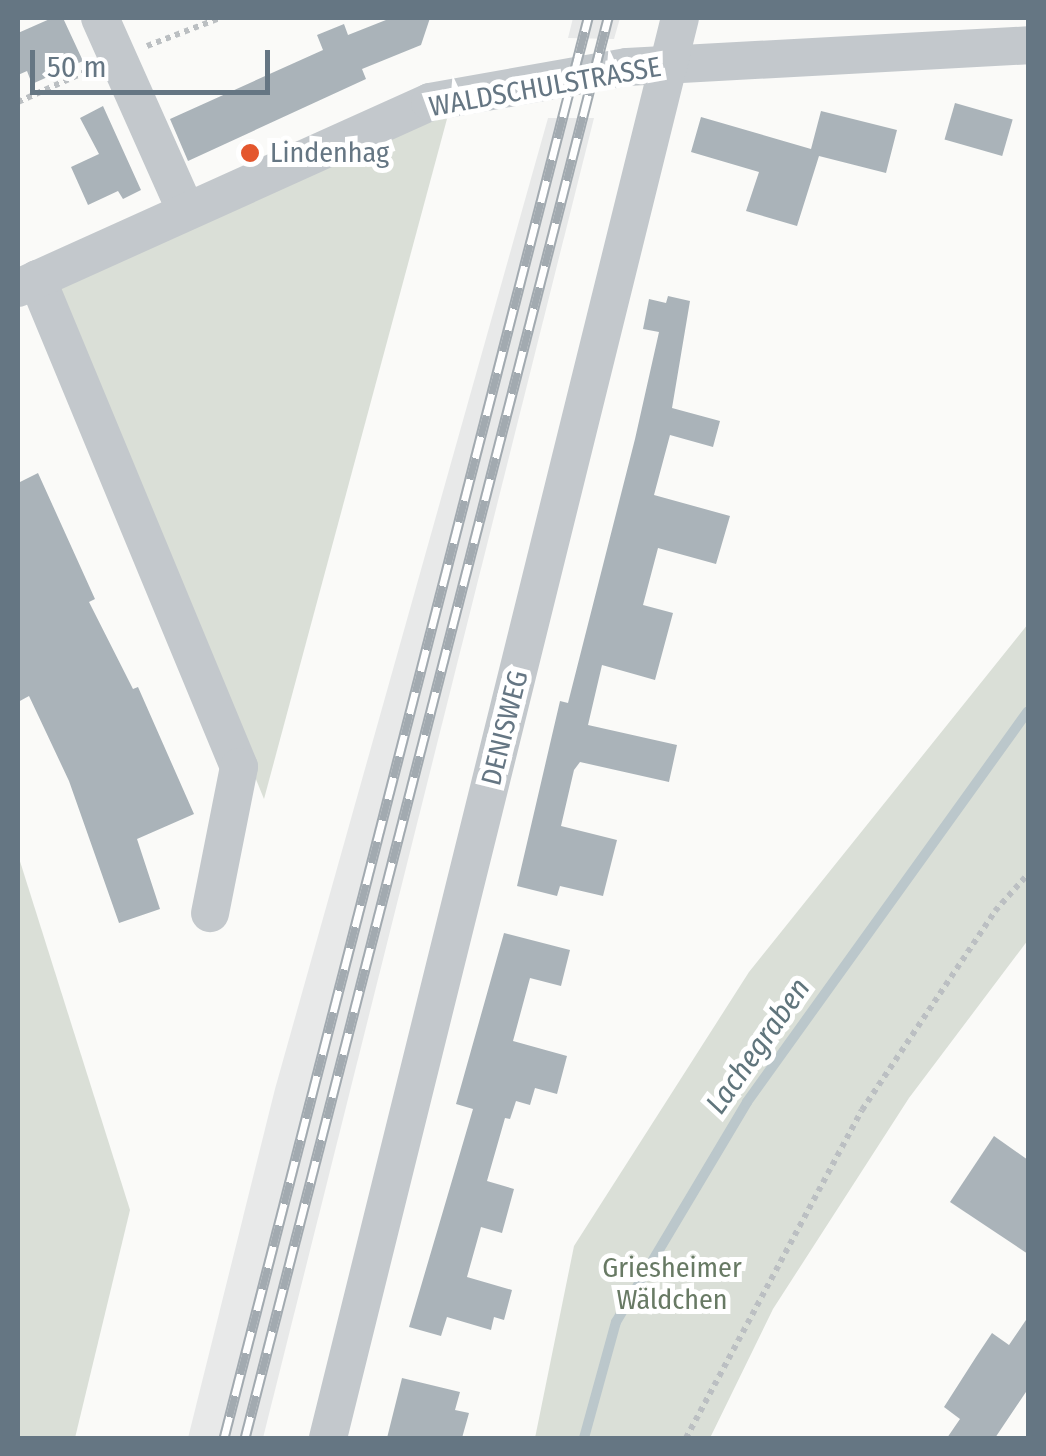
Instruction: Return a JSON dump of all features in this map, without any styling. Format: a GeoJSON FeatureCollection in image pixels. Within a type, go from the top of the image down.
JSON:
{"type":"FeatureCollection","features":[{"type":"Feature","properties":{"kind":"street"},"geometry":{"type":"LineString","coordinates":[[100,18],[186,211]]}},
{"type":"Feature","properties":{"kind":"street","name":"DENISWEG"},"geometry":{"type":"LineString","coordinates":[[328,1438],[665,64],[680,18]]}},
{"type":"Feature","properties":{"kind":"street","name":"WALDSCHULSTRASSE"},"geometry":{"type":"LineString","coordinates":[[210,913],[239,766],[27,284],[430,102],[665,64],[1028,45]]}},
{"type":"Feature","properties":{"kind":"path"},"geometry":{"type":"LineString","coordinates":[[686,1438],[862,1110],[995,912],[1028,874]]}},
{"type":"Feature","properties":{"kind":"shaded area"},"geometry":{"type":"Polygon","coordinates":[[[573,18],[620,18],[614,39],[568,38],[573,18]]]}},
{"type":"Feature","properties":{"kind":"shaded area"},"geometry":{"type":"Polygon","coordinates":[[[548,118],[594,118],[263,1438],[188,1438],[275,1089],[548,118]]]}},
{"type":"Feature","properties":{"kind":"green space"},"geometry":{"type":"Polygon","coordinates":[[[451,104],[264,799],[54,282],[451,104]]]}},
{"type":"Feature","properties":{"kind":"green space","name":"Griesheimer Wäldchen"},"geometry":{"type":"Polygon","coordinates":[[[1028,624],[1028,940],[909,1098],[773,1309],[710,1438],[535,1438],[574,1246],[749,972],[1028,624]]]}},
{"type":"Feature","properties":{"kind":"green space"},"geometry":{"type":"Polygon","coordinates":[[[18,855],[130,1210],[75,1438],[18,1438],[18,855]]]}},
{"type":"Feature","properties":{"kind":"building"},"geometry":{"type":"Polygon","coordinates":[[[52,18],[63,18],[83,61],[32,84],[27,71],[18,75],[18,33],[52,18]]]}},
{"type":"Feature","properties":{"kind":"building"},"geometry":{"type":"Polygon","coordinates":[[[391,18],[430,18],[421,45],[362,69],[366,79],[188,161],[170,119],[323,50],[317,35],[344,24],[348,35],[391,18]]]}},
{"type":"Feature","properties":{"kind":"building"},"geometry":{"type":"Polygon","coordinates":[[[955,103],[1013,120],[1002,156],[945,140],[955,103]]]}},
{"type":"Feature","properties":{"kind":"building"},"geometry":{"type":"Polygon","coordinates":[[[103,106],[141,190],[123,199],[118,191],[88,205],[71,167],[99,154],[80,118],[103,106]]]}},
{"type":"Feature","properties":{"kind":"building"},"geometry":{"type":"Polygon","coordinates":[[[821,111],[897,130],[886,173],[819,156],[797,226],[746,211],[759,172],[691,152],[701,117],[811,149],[821,111]]]}},
{"type":"Feature","properties":{"kind":"building"},"geometry":{"type":"Polygon","coordinates":[[[668,296],[690,301],[672,408],[720,421],[713,447],[670,435],[654,495],[730,516],[716,564],[658,548],[643,605],[673,613],[655,680],[602,665],[588,725],[677,745],[669,782],[580,762],[574,770],[561,826],[617,840],[603,896],[560,886],[557,896],[517,886],[560,701],[568,703],[635,439],[659,332],[643,329],[649,299],[666,303],[668,296]]]}},
{"type":"Feature","properties":{"kind":"building"},"geometry":{"type":"Polygon","coordinates":[[[38,473],[95,599],[89,602],[133,689],[138,687],[194,814],[137,839],[160,909],[119,923],[69,781],[29,696],[18,702],[18,483],[38,473]]]}},
{"type":"Feature","properties":{"kind":"building"},"geometry":{"type":"Polygon","coordinates":[[[504,933],[570,950],[561,986],[530,978],[513,1041],[567,1056],[557,1094],[535,1088],[530,1105],[516,1101],[510,1119],[505,1118],[487,1181],[514,1189],[502,1233],[481,1227],[467,1277],[512,1290],[504,1320],[494,1317],[491,1330],[447,1317],[441,1336],[409,1327],[473,1109],[456,1104],[504,933]]]}},
{"type":"Feature","properties":{"kind":"building"},"geometry":{"type":"Polygon","coordinates":[[[994,1136],[1028,1160],[1028,1254],[950,1202],[994,1136]]]}},
{"type":"Feature","properties":{"kind":"building"},"geometry":{"type":"Polygon","coordinates":[[[1028,1317],[1028,1389],[995,1438],[947,1438],[960,1419],[944,1407],[992,1333],[1009,1345],[1028,1317]]]}},
{"type":"Feature","properties":{"kind":"building"},"geometry":{"type":"Polygon","coordinates":[[[402,1378],[460,1392],[455,1410],[469,1413],[462,1438],[387,1438],[402,1378]]]}},
{"type":"Feature","properties":{"kind":"waterway","name":"Lachegraben"},"geometry":{"type":"LineString","coordinates":[[584,1438],[616,1322],[747,1102],[1028,711]]}},
{"type":"Feature","properties":{"kind":"railway"},"geometry":{"type":"LineString","coordinates":[[224,1438],[588,18]]}},
{"type":"Feature","properties":{"kind":"railway"},"geometry":{"type":"LineString","coordinates":[[245,1438],[608,18]]}},
{"type":"Feature","properties":{"kind":"place","name":"Lindenhag"},"geometry":{"type":"Point","coordinates":[250,153]}}]}
